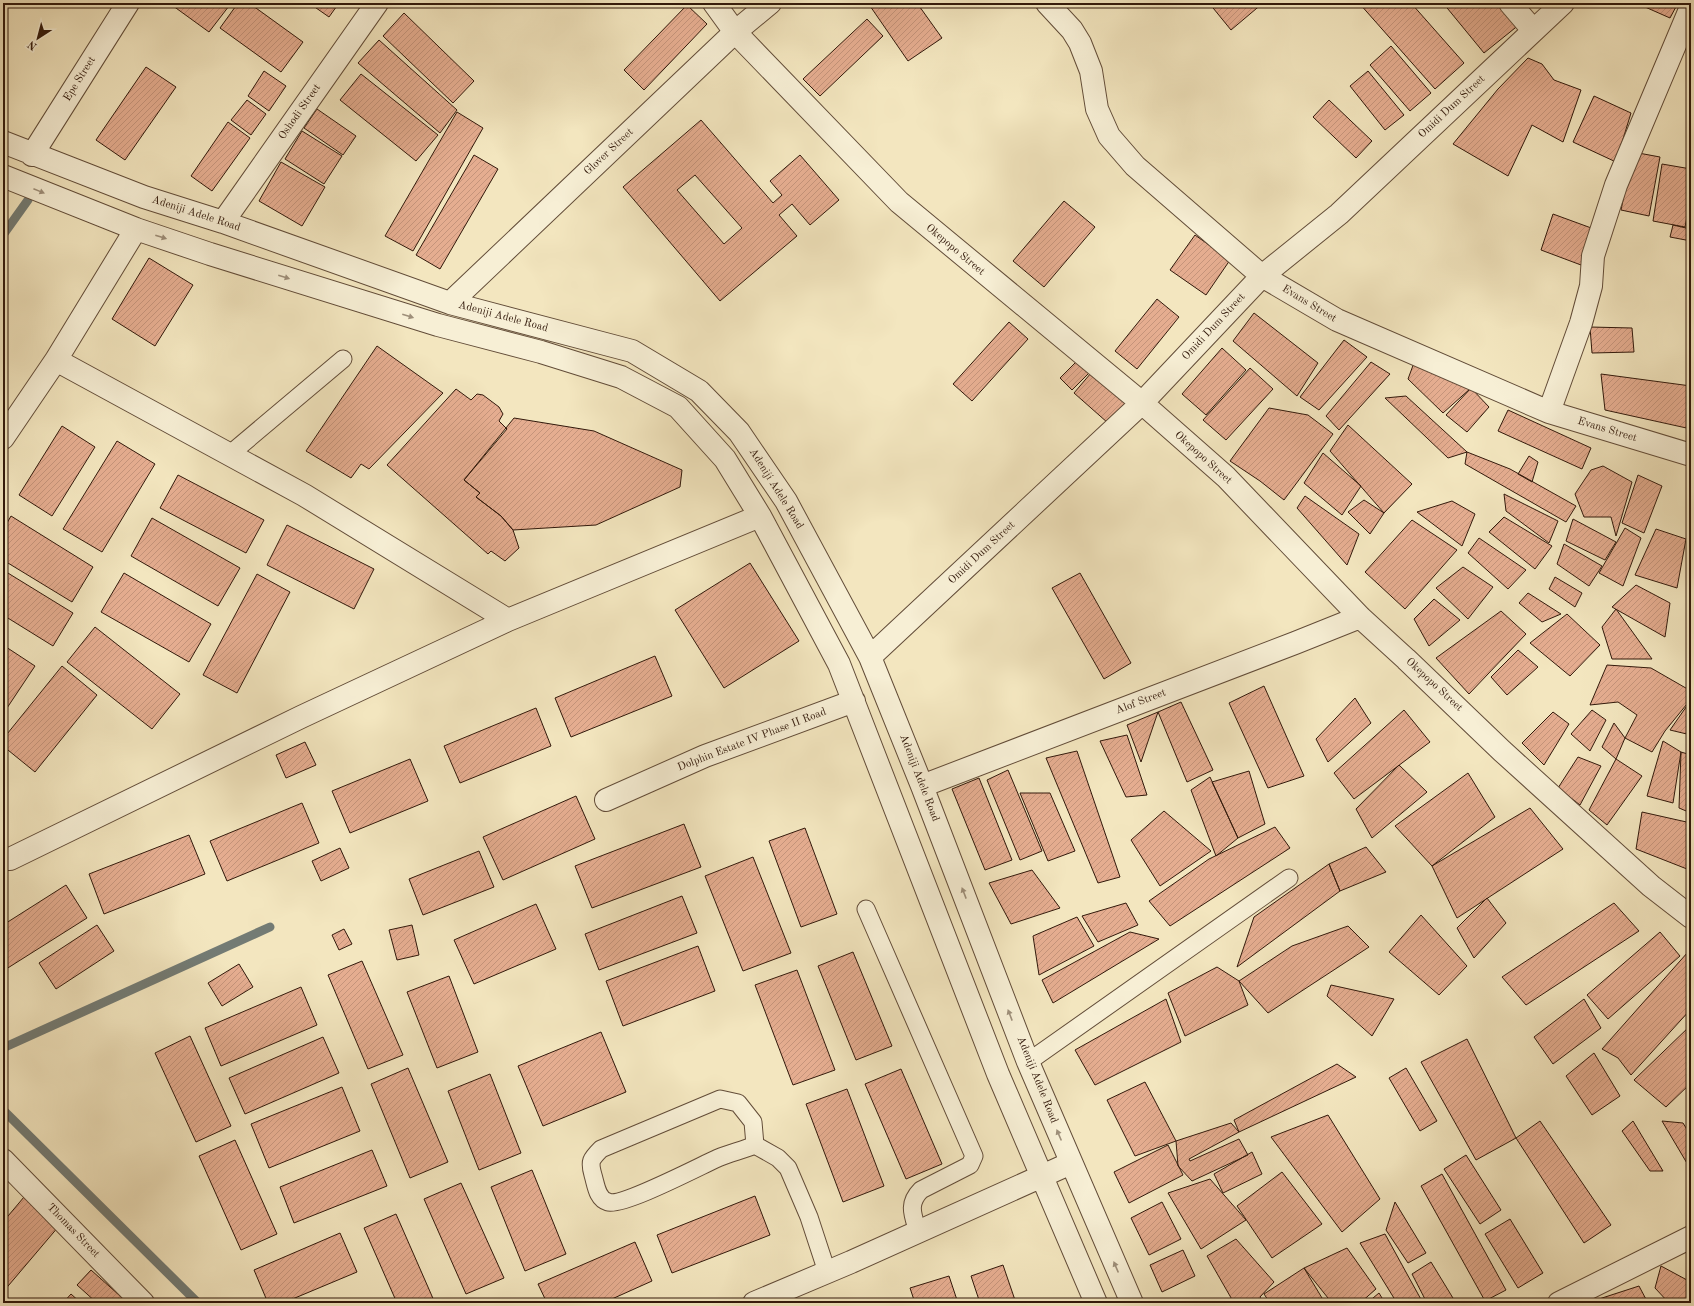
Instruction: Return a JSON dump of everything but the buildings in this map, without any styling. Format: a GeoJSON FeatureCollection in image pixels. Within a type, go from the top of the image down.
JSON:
{"type":"FeatureCollection","features":[{"type":"Feature","properties":{"kind":"street","name":"Epe Street"},"geometry":{"type":"LineString","coordinates":[[32,155],[128,3]]}},
{"type":"Feature","properties":{"kind":"street","name":"Oshodi Street"},"geometry":{"type":"LineString","coordinates":[[222,222],[377,3]]}},
{"type":"Feature","properties":{"kind":"street","name":"Okepopo Street"},"geometry":{"type":"LineString","coordinates":[[714,3],[735,32],[899,202],[1142,403],[1226,477],[1360,617],[1519,767],[1651,886],[1691,917]]}},
{"type":"Feature","properties":{"kind":"street","name":"Glover Street"},"geometry":{"type":"LineString","coordinates":[[450,302],[735,32],[770,3]]}},
{"type":"Feature","properties":{"kind":"street"},"geometry":{"type":"LineString","coordinates":[[1510,3],[1533,30]]}},
{"type":"Feature","properties":{"kind":"street","name":"Omidi Dum Street"},"geometry":{"type":"LineString","coordinates":[[870,657],[1142,403],[1262,276],[1339,214],[1533,30],[1564,3]]}},
{"type":"Feature","properties":{"kind":"street","name":"Evans Street"},"geometry":{"type":"LineString","coordinates":[[1056,6],[1080,43],[1091,71],[1097,110],[1109,136],[1135,166],[1262,276],[1337,320],[1549,412],[1691,455]]}},
{"type":"Feature","properties":{"kind":"street"},"geometry":{"type":"LineString","coordinates":[[1549,412],[1581,323],[1591,286],[1593,256],[1616,185],[1691,7]]}},
{"type":"Feature","properties":{"kind":"street","name":"Adeniji Adele Road"},"geometry":{"type":"LineString","coordinates":[[3,142],[32,155],[144,197],[222,222],[450,302],[632,351],[699,391],[739,432],[786,501],[870,657],[922,786],[1028,1062],[1132,1303]]}},
{"type":"Feature","properties":{"kind":"street"},"geometry":{"type":"LineString","coordinates":[[3,176],[136,229],[438,325],[541,352],[621,377],[678,407],[725,459],[760,516],[838,664],[854,701],[998,1074],[1096,1303]]}},
{"type":"Feature","properties":{"kind":"street"},"geometry":{"type":"LineString","coordinates":[[3,438],[56,360],[136,229]]}},
{"type":"Feature","properties":{"kind":"street"},"geometry":{"type":"LineString","coordinates":[[56,360],[304,495],[508,620]]}},
{"type":"Feature","properties":{"kind":"street"},"geometry":{"type":"LineString","coordinates":[[3,859],[10,859],[294,721],[508,620],[760,516]]}},
{"type":"Feature","properties":{"kind":"street","name":"Alof Street"},"geometry":{"type":"LineString","coordinates":[[922,786],[1360,617]]}},
{"type":"Feature","properties":{"kind":"street","name":"Dolphin Estate IV Phase II Road"},"geometry":{"type":"LineString","coordinates":[[606,800],[705,756],[854,701]]}},
{"type":"Feature","properties":{"kind":"street","name":"Thomas Street"},"geometry":{"type":"LineString","coordinates":[[3,1160],[143,1303]]}},
{"type":"Feature","properties":{"kind":"street"},"geometry":{"type":"LineString","coordinates":[[754,1303],[918,1232],[1071,1163]]}},
{"type":"Feature","properties":{"kind":"street"},"geometry":{"type":"LineString","coordinates":[[1559,1303],[1691,1237]]}},
{"type":"Feature","properties":{"kind":"lane"},"geometry":{"type":"LineString","coordinates":[[229,454],[343,359]]}},
{"type":"Feature","properties":{"kind":"lane"},"geometry":{"type":"LineString","coordinates":[[1028,1062],[1289,878]]}},
{"type":"Feature","properties":{"kind":"lane"},"geometry":{"type":"LineString","coordinates":[[866,909],[974,1156],[970,1165],[921,1190],[915,1196],[911,1208],[918,1232]]}},
{"type":"Feature","properties":{"kind":"lane"},"geometry":{"type":"LineString","coordinates":[[755,1145],[753,1122],[738,1103],[720,1099],[601,1149],[592,1158],[590,1166],[599,1196],[607,1202],[613,1203],[635,1196],[719,1158],[755,1145],[778,1158],[788,1168],[809,1216],[827,1272]]}},
{"type":"Feature","properties":{"kind":"waterway"},"geometry":{"type":"LineString","coordinates":[[3,235],[28,200]]}},
{"type":"Feature","properties":{"kind":"waterway"},"geometry":{"type":"LineString","coordinates":[[3,1048],[270,927]]}},
{"type":"Feature","properties":{"kind":"waterway"},"geometry":{"type":"LineString","coordinates":[[3,1110],[198,1303]]}}]}
